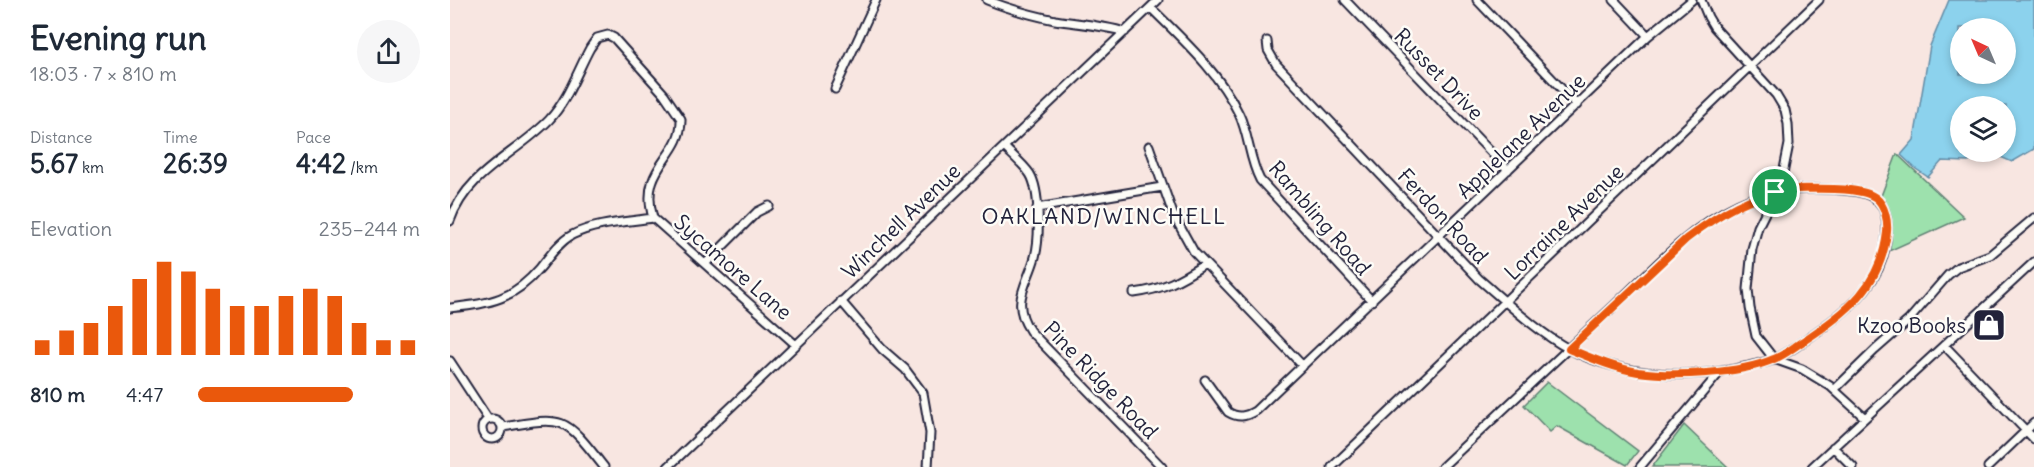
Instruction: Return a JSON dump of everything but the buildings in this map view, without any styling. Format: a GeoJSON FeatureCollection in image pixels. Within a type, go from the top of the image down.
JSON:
{"type":"FeatureCollection","features":[{"type":"Feature","properties":{"kind":"street"},"geometry":{"type":"LineString","coordinates":[[835,89],[876,0]]}},
{"type":"Feature","properties":{"kind":"street"},"geometry":{"type":"LineString","coordinates":[[987,0],[1014,10],[1057,20],[1105,26],[1125,32]]}},
{"type":"Feature","properties":{"kind":"street","name":"Winchell Avenue"},"geometry":{"type":"LineString","coordinates":[[668,467],[1158,0]]}},
{"type":"Feature","properties":{"kind":"street","name":"Russet Drive"},"geometry":{"type":"LineString","coordinates":[[1345,0],[1508,170]]}},
{"type":"Feature","properties":{"kind":"street"},"geometry":{"type":"LineString","coordinates":[[1477,0],[1576,105]]}},
{"type":"Feature","properties":{"kind":"street"},"geometry":{"type":"LineString","coordinates":[[1614,0],[1648,36]]}},
{"type":"Feature","properties":{"kind":"street","name":"Applelane Avenue"},"geometry":{"type":"LineString","coordinates":[[1205,380],[1228,412],[1241,417],[1255,411],[1648,36],[1692,0]]}},
{"type":"Feature","properties":{"kind":"street"},"geometry":{"type":"LineString","coordinates":[[1701,0],[1714,27],[1776,95],[1786,116],[1789,144],[1787,161],[1782,179],[1758,227],[1752,249],[1748,290],[1756,336],[1774,359],[1802,369],[1835,389],[1865,418]]}},
{"type":"Feature","properties":{"kind":"street","name":"Lorraine Avenue"},"geometry":{"type":"LineString","coordinates":[[1332,467],[1819,0]]}},
{"type":"Feature","properties":{"kind":"street","name":"Rambling Road"},"geometry":{"type":"LineString","coordinates":[[1150,8],[1189,46],[1226,90],[1246,131],[1254,169],[1260,180],[1372,301]]}},
{"type":"Feature","properties":{"kind":"street","name":"Sycamore Lane"},"geometry":{"type":"LineString","coordinates":[[450,221],[472,182],[531,137],[557,111],[590,48],[597,38],[605,34],[614,38],[664,94],[681,119],[679,135],[650,188],[649,205],[653,218],[796,345]]}},
{"type":"Feature","properties":{"kind":"street","name":"Ferdon Road"},"geometry":{"type":"LineString","coordinates":[[1267,40],[1268,50],[1276,63],[1479,279],[1569,349],[1604,363],[1637,372],[1666,374],[1720,372],[1774,359]]}},
{"type":"Feature","properties":{"kind":"street"},"geometry":{"type":"LineString","coordinates":[[1149,146],[1162,187],[1187,241],[1205,264],[1303,366]]}},
{"type":"Feature","properties":{"kind":"street","name":"Pine Ridge Road"},"geometry":{"type":"LineString","coordinates":[[1004,147],[1030,174],[1037,208],[1036,253],[1020,298],[1024,322],[1030,331],[1162,467]]}},
{"type":"Feature","properties":{"kind":"street"},"geometry":{"type":"LineString","coordinates":[[1037,208],[1162,187]]}},
{"type":"Feature","properties":{"kind":"street"},"geometry":{"type":"LineString","coordinates":[[1442,467],[1686,239],[1737,205],[1775,192],[1814,189],[1859,192],[1877,198],[1883,207],[1888,225],[1885,249],[1874,277],[1862,294],[1837,317],[1774,359]]}},
{"type":"Feature","properties":{"kind":"street"},"geometry":{"type":"LineString","coordinates":[[706,263],[757,212],[769,206]]}},
{"type":"Feature","properties":{"kind":"street"},"geometry":{"type":"LineString","coordinates":[[450,308],[485,304],[515,292],[527,283],[563,242],[581,231],[653,218]]}},
{"type":"Feature","properties":{"kind":"street"},"geometry":{"type":"LineString","coordinates":[[1835,389],[1908,321],[1948,275],[1958,267],[1990,255],[2034,218]]}},
{"type":"Feature","properties":{"kind":"street"},"geometry":{"type":"LineString","coordinates":[[1812,467],[2034,262]]}},
{"type":"Feature","properties":{"kind":"street"},"geometry":{"type":"LineString","coordinates":[[1134,293],[1174,284],[1205,264]]}},
{"type":"Feature","properties":{"kind":"street"},"geometry":{"type":"LineString","coordinates":[[841,301],[882,350],[905,369],[923,393],[930,433],[928,467]]}},
{"type":"Feature","properties":{"kind":"street"},"geometry":{"type":"LineString","coordinates":[[1944,345],[2034,439]]}},
{"type":"Feature","properties":{"kind":"street"},"geometry":{"type":"LineString","coordinates":[[450,361],[488,419]]}},
{"type":"Feature","properties":{"kind":"street"},"geometry":{"type":"LineString","coordinates":[[1640,467],[1651,451],[1720,372]]}},
{"type":"Feature","properties":{"kind":"street"},"geometry":{"type":"LineString","coordinates":[[488,419],[498,420],[502,427],[502,432],[498,437],[492,439],[486,437],[482,427],[488,419]]}},
{"type":"Feature","properties":{"kind":"street"},"geometry":{"type":"LineString","coordinates":[[502,427],[543,420],[558,421],[574,431],[604,467]]}},
{"type":"Feature","properties":{"kind":"street"},"geometry":{"type":"LineString","coordinates":[[1988,467],[2034,423]]}},
{"type":"Feature","properties":{"kind":"street"},"geometry":{"type":"LineString","coordinates":[[1833,447],[1853,467]]}},
{"type":"Feature","properties":{"kind":"green space"},"geometry":{"type":"Polygon","coordinates":[[[1897,154],[1964,217],[1889,251],[1892,222],[1881,196],[1897,154]]]}},
{"type":"Feature","properties":{"kind":"green space"},"geometry":{"type":"Polygon","coordinates":[[[1547,382],[1638,451],[1627,465],[1557,426],[1550,432],[1524,405],[1547,382]]]}},
{"type":"Feature","properties":{"kind":"green space"},"geometry":{"type":"Polygon","coordinates":[[[1684,425],[1728,467],[1652,467],[1684,425]]]}},
{"type":"Feature","properties":{"kind":"water"},"geometry":{"type":"Polygon","coordinates":[[[1949,0],[2034,0],[2034,149],[2016,160],[2016,96],[1950,96],[1950,161],[1942,161],[1928,177],[1901,155],[1914,140],[1930,46],[1949,0]]]}},
{"type":"Feature","properties":{"kind":"place","name":"Kzoo Books"},"geometry":{"type":"Point","coordinates":[1989,325]}},
{"type":"Feature","properties":{"kind":"district","name":"OAKLAND/WINCHELL"},"geometry":{"type":"Point","coordinates":[1104,216]}},
{"type":"Feature","properties":{"kind":"route"},"geometry":{"type":"LineString","coordinates":[[1814,189],[1859,192],[1877,198],[1883,207],[1888,225],[1881,262],[1862,294],[1837,317],[1774,359],[1731,370],[1666,374],[1637,372],[1604,363],[1569,349],[1686,239],[1737,205],[1775,192],[1814,189]]}}]}
